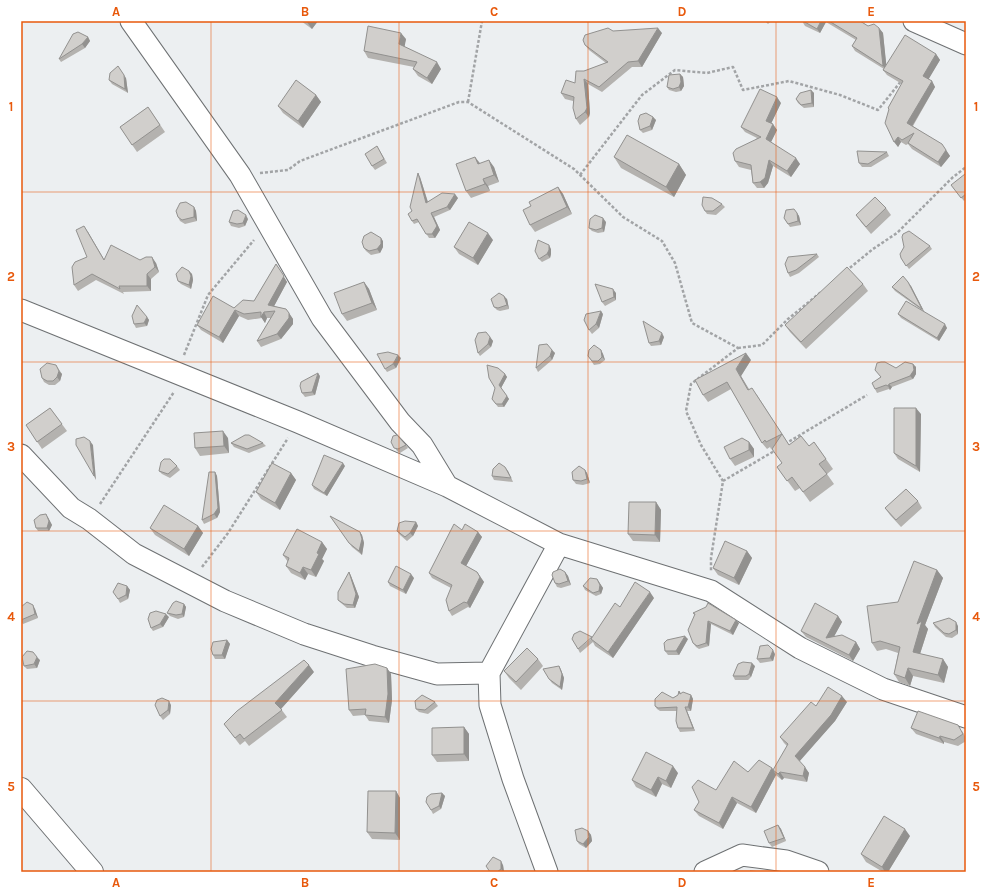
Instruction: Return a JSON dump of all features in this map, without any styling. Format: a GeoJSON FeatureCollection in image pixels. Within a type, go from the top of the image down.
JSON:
{"type":"FeatureCollection","features":[{"type":"Feature","properties":{"kind":"highway"},"geometry":{"type":"LineString","coordinates":[[21,790],[92,872]]}},
{"type":"Feature","properties":{"kind":"street"},"geometry":{"type":"LineString","coordinates":[[131,21],[240,175],[322,318],[400,422],[422,445],[447,486]]}},
{"type":"Feature","properties":{"kind":"street"},"geometry":{"type":"LineString","coordinates":[[914,21],[966,44]]}},
{"type":"Feature","properties":{"kind":"street"},"geometry":{"type":"LineString","coordinates":[[21,310],[298,422],[447,486],[559,544],[711,591],[800,648],[883,689],[966,717]]}},
{"type":"Feature","properties":{"kind":"street"},"geometry":{"type":"LineString","coordinates":[[21,455],[71,508],[89,519],[134,554],[225,601],[304,634],[372,656],[437,674],[489,673]]}},
{"type":"Feature","properties":{"kind":"street"},"geometry":{"type":"LineString","coordinates":[[546,872],[513,780],[490,705],[489,673],[559,544]]}},
{"type":"Feature","properties":{"kind":"street"},"geometry":{"type":"LineString","coordinates":[[704,872],[742,854],[786,861],[818,872]]}},
{"type":"Feature","properties":{"kind":"path"},"geometry":{"type":"LineString","coordinates":[[468,102],[482,21]]}},
{"type":"Feature","properties":{"kind":"path"},"geometry":{"type":"LineString","coordinates":[[580,175],[642,95],[675,70],[707,74],[734,67],[742,90],[789,81],[840,95],[878,110],[907,74]]}},
{"type":"Feature","properties":{"kind":"path"},"geometry":{"type":"LineString","coordinates":[[240,175],[288,170],[300,161],[355,140],[459,102],[468,102],[535,143],[580,175],[624,217],[662,241],[675,262],[692,323],[738,348]]}},
{"type":"Feature","properties":{"kind":"path"},"geometry":{"type":"LineString","coordinates":[[843,274],[873,249],[897,233],[966,166]]}},
{"type":"Feature","properties":{"kind":"path"},"geometry":{"type":"LineString","coordinates":[[89,519],[120,475],[180,375],[208,295],[268,224]]}},
{"type":"Feature","properties":{"kind":"path"},"geometry":{"type":"LineString","coordinates":[[711,591],[711,558],[723,481],[701,445],[686,411],[692,384],[738,348],[762,346],[788,319],[825,289]]}},
{"type":"Feature","properties":{"kind":"path"},"geometry":{"type":"LineString","coordinates":[[723,481],[867,395]]}},
{"type":"Feature","properties":{"kind":"path"},"geometry":{"type":"LineString","coordinates":[[190,584],[228,533],[298,422]]}},
{"type":"Feature","properties":{"kind":"building"},"geometry":{"type":"Polygon","coordinates":[[[803,21],[821,21],[817,29],[803,21]]]}},
{"type":"Feature","properties":{"kind":"building"},"geometry":{"type":"Polygon","coordinates":[[[829,21],[860,21],[868,26],[874,24],[879,28],[883,66],[852,46],[857,38],[829,21]]]}},
{"type":"Feature","properties":{"kind":"building"},"geometry":{"type":"Polygon","coordinates":[[[368,26],[401,33],[399,44],[437,62],[427,78],[413,69],[417,62],[364,51],[368,26]]]}},
{"type":"Feature","properties":{"kind":"building"},"geometry":{"type":"Polygon","coordinates":[[[608,28],[613,31],[658,28],[638,61],[628,62],[599,87],[584,79],[587,108],[585,112],[576,119],[573,108],[574,97],[561,93],[566,80],[575,83],[576,71],[584,71],[608,62],[585,45],[583,40],[585,35],[608,28]]]}},
{"type":"Feature","properties":{"kind":"building"},"geometry":{"type":"Polygon","coordinates":[[[78,32],[88,37],[82,44],[59,59],[73,34],[78,32]]]}},
{"type":"Feature","properties":{"kind":"building"},"geometry":{"type":"Polygon","coordinates":[[[905,35],[936,54],[923,76],[932,81],[907,123],[942,144],[946,150],[938,162],[908,143],[914,133],[902,140],[898,137],[894,142],[885,123],[888,108],[903,81],[883,70],[905,35]]]}},
{"type":"Feature","properties":{"kind":"building"},"geometry":{"type":"Polygon","coordinates":[[[118,66],[124,75],[125,89],[109,80],[110,73],[118,66]]]}},
{"type":"Feature","properties":{"kind":"building"},"geometry":{"type":"Polygon","coordinates":[[[680,74],[681,82],[679,87],[673,89],[667,87],[669,75],[680,74]]]}},
{"type":"Feature","properties":{"kind":"building"},"geometry":{"type":"Polygon","coordinates":[[[296,80],[316,95],[298,121],[278,106],[296,80]]]}},
{"type":"Feature","properties":{"kind":"building"},"geometry":{"type":"Polygon","coordinates":[[[760,89],[777,97],[766,121],[773,124],[766,139],[796,158],[787,171],[769,160],[765,178],[760,182],[753,183],[751,165],[735,161],[733,153],[736,149],[761,137],[741,127],[760,89]]]}},
{"type":"Feature","properties":{"kind":"building"},"geometry":{"type":"Polygon","coordinates":[[[811,90],[812,103],[801,105],[796,99],[800,93],[811,90]]]}},
{"type":"Feature","properties":{"kind":"building"},"geometry":{"type":"Polygon","coordinates":[[[148,107],[160,125],[132,145],[120,127],[148,107]]]}},
{"type":"Feature","properties":{"kind":"building"},"geometry":{"type":"Polygon","coordinates":[[[646,113],[653,117],[650,126],[640,130],[638,121],[640,115],[646,113]]]}},
{"type":"Feature","properties":{"kind":"building"},"geometry":{"type":"Polygon","coordinates":[[[627,135],[679,164],[666,187],[614,157],[627,135]]]}},
{"type":"Feature","properties":{"kind":"building"},"geometry":{"type":"Polygon","coordinates":[[[377,146],[384,159],[372,166],[365,154],[377,146]]]}},
{"type":"Feature","properties":{"kind":"building"},"geometry":{"type":"Polygon","coordinates":[[[857,151],[887,152],[868,164],[859,163],[857,151]]]}},
{"type":"Feature","properties":{"kind":"building"},"geometry":{"type":"Polygon","coordinates":[[[475,157],[478,164],[489,160],[494,175],[483,179],[485,184],[466,191],[456,164],[475,157]]]}},
{"type":"Feature","properties":{"kind":"building"},"geometry":{"type":"Polygon","coordinates":[[[418,173],[426,203],[442,193],[455,194],[447,207],[431,213],[437,226],[432,234],[426,234],[417,219],[412,221],[408,214],[412,211],[410,207],[418,173]]]}},
{"type":"Feature","properties":{"kind":"building"},"geometry":{"type":"Polygon","coordinates":[[[965,174],[966,194],[961,198],[951,185],[965,174]]]}},
{"type":"Feature","properties":{"kind":"building"},"geometry":{"type":"Polygon","coordinates":[[[558,187],[567,207],[530,225],[523,210],[531,206],[529,202],[558,187]]]}},
{"type":"Feature","properties":{"kind":"building"},"geometry":{"type":"Polygon","coordinates":[[[703,197],[712,198],[722,204],[713,211],[705,211],[702,205],[703,197]]]}},
{"type":"Feature","properties":{"kind":"building"},"geometry":{"type":"Polygon","coordinates":[[[875,197],[886,208],[866,227],[856,215],[875,197]]]}},
{"type":"Feature","properties":{"kind":"building"},"geometry":{"type":"Polygon","coordinates":[[[186,202],[194,207],[194,217],[182,220],[178,217],[176,211],[180,203],[186,202]]]}},
{"type":"Feature","properties":{"kind":"building"},"geometry":{"type":"Polygon","coordinates":[[[794,209],[797,213],[798,221],[788,224],[784,218],[786,210],[794,209]]]}},
{"type":"Feature","properties":{"kind":"building"},"geometry":{"type":"Polygon","coordinates":[[[238,210],[246,215],[243,223],[237,224],[229,222],[233,211],[238,210]]]}},
{"type":"Feature","properties":{"kind":"building"},"geometry":{"type":"Polygon","coordinates":[[[595,215],[603,218],[602,228],[596,230],[589,228],[590,219],[595,215]]]}},
{"type":"Feature","properties":{"kind":"building"},"geometry":{"type":"Polygon","coordinates":[[[469,222],[488,233],[473,258],[454,247],[469,222]]]}},
{"type":"Feature","properties":{"kind":"building"},"geometry":{"type":"Polygon","coordinates":[[[84,226],[104,260],[111,245],[140,260],[146,257],[152,257],[155,267],[147,274],[147,286],[119,286],[120,289],[92,274],[74,285],[72,267],[75,262],[87,257],[76,230],[84,226]]]}},
{"type":"Feature","properties":{"kind":"building"},"geometry":{"type":"Polygon","coordinates":[[[909,231],[930,246],[906,266],[900,254],[904,247],[902,237],[903,234],[909,231]]]}},
{"type":"Feature","properties":{"kind":"building"},"geometry":{"type":"Polygon","coordinates":[[[371,232],[381,238],[381,244],[377,249],[369,251],[364,248],[362,242],[364,236],[371,232]]]}},
{"type":"Feature","properties":{"kind":"building"},"geometry":{"type":"Polygon","coordinates":[[[538,240],[549,245],[547,254],[539,259],[535,251],[538,240]]]}},
{"type":"Feature","properties":{"kind":"building"},"geometry":{"type":"Polygon","coordinates":[[[817,254],[796,270],[788,273],[785,264],[788,257],[817,254]]]}},
{"type":"Feature","properties":{"kind":"building"},"geometry":{"type":"Polygon","coordinates":[[[276,264],[284,276],[268,305],[286,309],[289,313],[289,318],[277,334],[257,341],[275,311],[264,312],[261,317],[261,312],[244,314],[235,310],[219,337],[197,325],[213,296],[234,308],[243,300],[254,301],[276,264]]]}},
{"type":"Feature","properties":{"kind":"building"},"geometry":{"type":"Polygon","coordinates":[[[182,267],[189,271],[191,276],[189,285],[178,281],[176,274],[182,267]]]}},
{"type":"Feature","properties":{"kind":"building"},"geometry":{"type":"Polygon","coordinates":[[[847,267],[863,284],[801,342],[785,325],[847,267]]]}},
{"type":"Feature","properties":{"kind":"building"},"geometry":{"type":"Polygon","coordinates":[[[903,276],[908,282],[922,309],[892,287],[903,276]]]}},
{"type":"Feature","properties":{"kind":"building"},"geometry":{"type":"Polygon","coordinates":[[[364,282],[372,303],[342,314],[334,293],[364,282]]]}},
{"type":"Feature","properties":{"kind":"building"},"geometry":{"type":"Polygon","coordinates":[[[595,284],[613,289],[614,297],[602,302],[595,284]]]}},
{"type":"Feature","properties":{"kind":"building"},"geometry":{"type":"Polygon","coordinates":[[[499,293],[504,296],[507,305],[498,308],[494,307],[491,299],[499,293]]]}},
{"type":"Feature","properties":{"kind":"building"},"geometry":{"type":"Polygon","coordinates":[[[906,301],[945,324],[937,338],[898,314],[906,301]]]}},
{"type":"Feature","properties":{"kind":"building"},"geometry":{"type":"Polygon","coordinates":[[[137,305],[147,317],[144,323],[134,324],[132,316],[137,305]]]}},
{"type":"Feature","properties":{"kind":"building"},"geometry":{"type":"Polygon","coordinates":[[[601,311],[596,324],[589,330],[584,320],[586,314],[601,311]]]}},
{"type":"Feature","properties":{"kind":"building"},"geometry":{"type":"Polygon","coordinates":[[[643,321],[662,333],[659,341],[649,343],[643,321]]]}},
{"type":"Feature","properties":{"kind":"building"},"geometry":{"type":"Polygon","coordinates":[[[486,332],[490,337],[488,344],[478,353],[475,340],[478,333],[486,332]]]}},
{"type":"Feature","properties":{"kind":"building"},"geometry":{"type":"Polygon","coordinates":[[[547,344],[552,350],[550,356],[536,368],[539,345],[547,344]]]}},
{"type":"Feature","properties":{"kind":"building"},"geometry":{"type":"Polygon","coordinates":[[[594,345],[601,350],[602,357],[598,361],[592,361],[588,356],[589,350],[594,345]]]}},
{"type":"Feature","properties":{"kind":"building"},"geometry":{"type":"Polygon","coordinates":[[[388,352],[398,355],[393,364],[385,369],[377,354],[388,352]]]}},
{"type":"Feature","properties":{"kind":"building"},"geometry":{"type":"Polygon","coordinates":[[[746,353],[736,369],[748,390],[752,388],[782,434],[766,442],[765,440],[762,443],[727,382],[703,395],[695,380],[746,353]]]}},
{"type":"Feature","properties":{"kind":"building"},"geometry":{"type":"Polygon","coordinates":[[[885,362],[896,368],[905,362],[913,364],[914,370],[910,376],[889,384],[888,386],[886,385],[875,389],[872,383],[881,377],[875,370],[877,363],[885,362]]]}},
{"type":"Feature","properties":{"kind":"building"},"geometry":{"type":"Polygon","coordinates":[[[47,363],[56,365],[59,371],[57,377],[53,381],[47,381],[42,378],[40,369],[47,363]]]}},
{"type":"Feature","properties":{"kind":"building"},"geometry":{"type":"Polygon","coordinates":[[[487,365],[498,368],[505,374],[499,385],[507,396],[502,404],[496,404],[492,399],[495,388],[489,378],[487,365]]]}},
{"type":"Feature","properties":{"kind":"building"},"geometry":{"type":"Polygon","coordinates":[[[318,373],[312,392],[302,393],[300,386],[301,382],[318,373]]]}},
{"type":"Feature","properties":{"kind":"building"},"geometry":{"type":"Polygon","coordinates":[[[50,408],[62,424],[37,442],[26,425],[50,408]]]}},
{"type":"Feature","properties":{"kind":"building"},"geometry":{"type":"Polygon","coordinates":[[[894,408],[916,408],[916,466],[894,453],[894,408]]]}},
{"type":"Feature","properties":{"kind":"building"},"geometry":{"type":"Polygon","coordinates":[[[223,431],[224,446],[195,448],[194,433],[223,431]]]}},
{"type":"Feature","properties":{"kind":"building"},"geometry":{"type":"Polygon","coordinates":[[[782,434],[789,445],[801,436],[809,446],[814,442],[826,459],[819,464],[827,474],[803,492],[792,477],[787,481],[777,467],[782,463],[772,449],[782,434]]]}},
{"type":"Feature","properties":{"kind":"building"},"geometry":{"type":"Polygon","coordinates":[[[245,435],[249,435],[263,443],[247,449],[231,443],[245,435]]]}},
{"type":"Feature","properties":{"kind":"building"},"geometry":{"type":"Polygon","coordinates":[[[397,435],[406,445],[398,449],[394,448],[391,442],[393,436],[397,435]]]}},
{"type":"Feature","properties":{"kind":"building"},"geometry":{"type":"Polygon","coordinates":[[[84,437],[90,441],[94,476],[76,445],[76,439],[84,437]]]}},
{"type":"Feature","properties":{"kind":"building"},"geometry":{"type":"Polygon","coordinates":[[[742,438],[749,442],[749,450],[730,459],[724,447],[742,438]]]}},
{"type":"Feature","properties":{"kind":"building"},"geometry":{"type":"Polygon","coordinates":[[[324,455],[343,463],[324,493],[312,485],[324,455]]]}},
{"type":"Feature","properties":{"kind":"building"},"geometry":{"type":"Polygon","coordinates":[[[164,459],[170,459],[177,466],[168,474],[159,471],[161,462],[164,459]]]}},
{"type":"Feature","properties":{"kind":"building"},"geometry":{"type":"Polygon","coordinates":[[[272,463],[291,473],[275,503],[256,492],[272,463]]]}},
{"type":"Feature","properties":{"kind":"building"},"geometry":{"type":"Polygon","coordinates":[[[499,463],[505,467],[511,478],[492,476],[493,469],[499,463]]]}},
{"type":"Feature","properties":{"kind":"building"},"geometry":{"type":"Polygon","coordinates":[[[579,466],[585,470],[587,479],[581,481],[573,480],[572,472],[579,466]]]}},
{"type":"Feature","properties":{"kind":"building"},"geometry":{"type":"Polygon","coordinates":[[[209,472],[215,472],[218,508],[214,514],[202,520],[209,472]]]}},
{"type":"Feature","properties":{"kind":"building"},"geometry":{"type":"Polygon","coordinates":[[[906,489],[918,501],[896,520],[885,508],[906,489]]]}},
{"type":"Feature","properties":{"kind":"building"},"geometry":{"type":"Polygon","coordinates":[[[629,502],[656,502],[655,535],[628,534],[629,502]]]}},
{"type":"Feature","properties":{"kind":"building"},"geometry":{"type":"Polygon","coordinates":[[[164,505],[198,526],[184,549],[150,528],[164,505]]]}},
{"type":"Feature","properties":{"kind":"building"},"geometry":{"type":"Polygon","coordinates":[[[46,514],[49,521],[47,528],[36,528],[34,520],[40,515],[46,514]]]}},
{"type":"Feature","properties":{"kind":"building"},"geometry":{"type":"Polygon","coordinates":[[[330,516],[360,532],[362,539],[359,551],[349,543],[330,516]]]}},
{"type":"Feature","properties":{"kind":"building"},"geometry":{"type":"Polygon","coordinates":[[[405,521],[416,522],[410,533],[405,537],[397,531],[399,523],[405,521]]]}},
{"type":"Feature","properties":{"kind":"building"},"geometry":{"type":"Polygon","coordinates":[[[454,524],[462,530],[465,524],[478,532],[461,563],[477,572],[480,577],[467,603],[464,602],[449,611],[446,600],[452,585],[429,573],[454,524]]]}},
{"type":"Feature","properties":{"kind":"building"},"geometry":{"type":"Polygon","coordinates":[[[297,529],[322,542],[317,553],[319,554],[311,570],[303,567],[300,573],[286,566],[289,558],[283,555],[297,529]]]}},
{"type":"Feature","properties":{"kind":"building"},"geometry":{"type":"Polygon","coordinates":[[[725,541],[747,551],[734,578],[713,568],[725,541]]]}},
{"type":"Feature","properties":{"kind":"building"},"geometry":{"type":"Polygon","coordinates":[[[914,561],[937,570],[917,624],[922,621],[913,652],[943,659],[938,675],[908,668],[905,678],[894,674],[900,647],[880,641],[872,643],[867,606],[898,602],[914,561]]]}},
{"type":"Feature","properties":{"kind":"building"},"geometry":{"type":"Polygon","coordinates":[[[396,566],[411,574],[403,590],[388,582],[396,566]]]}},
{"type":"Feature","properties":{"kind":"building"},"geometry":{"type":"Polygon","coordinates":[[[560,569],[565,572],[568,581],[559,584],[555,583],[552,575],[553,572],[560,569]]]}},
{"type":"Feature","properties":{"kind":"building"},"geometry":{"type":"Polygon","coordinates":[[[349,572],[356,594],[353,605],[344,604],[338,600],[338,592],[349,572]]]}},
{"type":"Feature","properties":{"kind":"building"},"geometry":{"type":"Polygon","coordinates":[[[590,578],[597,579],[600,585],[599,591],[593,593],[583,586],[590,578]]]}},
{"type":"Feature","properties":{"kind":"building"},"geometry":{"type":"Polygon","coordinates":[[[635,582],[650,592],[608,652],[591,639],[615,603],[620,607],[635,582]]]}},
{"type":"Feature","properties":{"kind":"building"},"geometry":{"type":"Polygon","coordinates":[[[118,583],[127,586],[126,595],[118,599],[113,592],[118,583]]]}},
{"type":"Feature","properties":{"kind":"building"},"geometry":{"type":"Polygon","coordinates":[[[176,601],[184,604],[182,614],[176,615],[167,613],[173,603],[176,601]]]}},
{"type":"Feature","properties":{"kind":"building"},"geometry":{"type":"Polygon","coordinates":[[[27,602],[33,605],[35,614],[21,620],[21,607],[27,602]]]}},
{"type":"Feature","properties":{"kind":"building"},"geometry":{"type":"Polygon","coordinates":[[[708,603],[736,620],[730,631],[708,621],[706,643],[697,646],[693,643],[688,630],[695,614],[693,613],[706,607],[708,603]]]}},
{"type":"Feature","properties":{"kind":"building"},"geometry":{"type":"Polygon","coordinates":[[[815,603],[838,616],[826,638],[842,635],[856,642],[849,655],[801,631],[815,603]]]}},
{"type":"Feature","properties":{"kind":"building"},"geometry":{"type":"Polygon","coordinates":[[[156,611],[166,614],[160,624],[151,628],[148,619],[150,613],[156,611]]]}},
{"type":"Feature","properties":{"kind":"building"},"geometry":{"type":"Polygon","coordinates":[[[949,618],[956,622],[956,630],[949,634],[944,633],[933,623],[949,618]]]}},
{"type":"Feature","properties":{"kind":"building"},"geometry":{"type":"Polygon","coordinates":[[[580,631],[592,637],[578,649],[572,639],[574,634],[580,631]]]}},
{"type":"Feature","properties":{"kind":"building"},"geometry":{"type":"Polygon","coordinates":[[[685,636],[676,651],[665,651],[664,643],[667,640],[685,636]]]}},
{"type":"Feature","properties":{"kind":"building"},"geometry":{"type":"Polygon","coordinates":[[[227,640],[222,655],[213,655],[211,649],[213,642],[227,640]]]}},
{"type":"Feature","properties":{"kind":"building"},"geometry":{"type":"Polygon","coordinates":[[[768,645],[773,650],[770,658],[757,659],[760,646],[768,645]]]}},
{"type":"Feature","properties":{"kind":"building"},"geometry":{"type":"Polygon","coordinates":[[[527,648],[538,659],[516,682],[504,671],[527,648]]]}},
{"type":"Feature","properties":{"kind":"building"},"geometry":{"type":"Polygon","coordinates":[[[27,651],[33,652],[37,657],[34,664],[24,666],[22,657],[27,651]]]}},
{"type":"Feature","properties":{"kind":"building"},"geometry":{"type":"Polygon","coordinates":[[[304,660],[309,665],[275,703],[282,710],[244,739],[240,734],[235,738],[224,724],[237,711],[304,660]]]}},
{"type":"Feature","properties":{"kind":"building"},"geometry":{"type":"Polygon","coordinates":[[[743,662],[752,663],[749,674],[746,676],[733,676],[738,664],[743,662]]]}},
{"type":"Feature","properties":{"kind":"building"},"geometry":{"type":"Polygon","coordinates":[[[375,664],[387,668],[388,694],[385,717],[365,715],[366,709],[349,710],[346,669],[375,664]]]}},
{"type":"Feature","properties":{"kind":"building"},"geometry":{"type":"Polygon","coordinates":[[[559,666],[562,674],[560,687],[549,679],[543,669],[559,666]]]}},
{"type":"Feature","properties":{"kind":"building"},"geometry":{"type":"Polygon","coordinates":[[[828,687],[842,696],[831,715],[795,756],[805,767],[803,776],[780,772],[778,774],[773,770],[788,744],[780,737],[811,702],[816,706],[828,687]]]}},
{"type":"Feature","properties":{"kind":"building"},"geometry":{"type":"Polygon","coordinates":[[[679,691],[680,694],[683,692],[691,695],[688,707],[685,707],[693,728],[678,728],[676,721],[677,707],[658,708],[655,706],[655,699],[662,692],[673,698],[678,695],[679,691]]]}},
{"type":"Feature","properties":{"kind":"building"},"geometry":{"type":"Polygon","coordinates":[[[422,695],[435,702],[425,710],[416,709],[415,701],[422,695]]]}},
{"type":"Feature","properties":{"kind":"building"},"geometry":{"type":"Polygon","coordinates":[[[162,698],[169,701],[168,710],[160,716],[155,705],[157,700],[162,698]]]}},
{"type":"Feature","properties":{"kind":"building"},"geometry":{"type":"Polygon","coordinates":[[[918,711],[958,725],[963,734],[954,740],[940,736],[939,738],[911,728],[918,711]]]}},
{"type":"Feature","properties":{"kind":"building"},"geometry":{"type":"Polygon","coordinates":[[[464,727],[464,754],[432,755],[432,728],[464,727]]]}},
{"type":"Feature","properties":{"kind":"building"},"geometry":{"type":"Polygon","coordinates":[[[646,752],[673,766],[666,781],[658,777],[651,790],[632,780],[646,752]]]}},
{"type":"Feature","properties":{"kind":"building"},"geometry":{"type":"Polygon","coordinates":[[[759,760],[772,768],[751,807],[732,797],[719,823],[694,810],[699,802],[692,787],[698,780],[716,790],[734,761],[748,772],[759,760]]]}},
{"type":"Feature","properties":{"kind":"building"},"geometry":{"type":"Polygon","coordinates":[[[368,791],[396,791],[395,833],[367,832],[368,791]]]}},
{"type":"Feature","properties":{"kind":"building"},"geometry":{"type":"Polygon","coordinates":[[[442,793],[439,806],[431,810],[426,802],[427,797],[431,794],[442,793]]]}},
{"type":"Feature","properties":{"kind":"building"},"geometry":{"type":"Polygon","coordinates":[[[884,816],[905,829],[882,867],[861,854],[884,816]]]}},
{"type":"Feature","properties":{"kind":"building"},"geometry":{"type":"Polygon","coordinates":[[[778,825],[784,838],[769,843],[764,831],[778,825]]]}},
{"type":"Feature","properties":{"kind":"building"},"geometry":{"type":"Polygon","coordinates":[[[582,828],[588,831],[589,837],[583,844],[577,841],[575,830],[582,828]]]}},
{"type":"Feature","properties":{"kind":"building"},"geometry":{"type":"Polygon","coordinates":[[[493,857],[501,861],[501,869],[497,872],[490,872],[486,866],[493,857]]]}}]}
